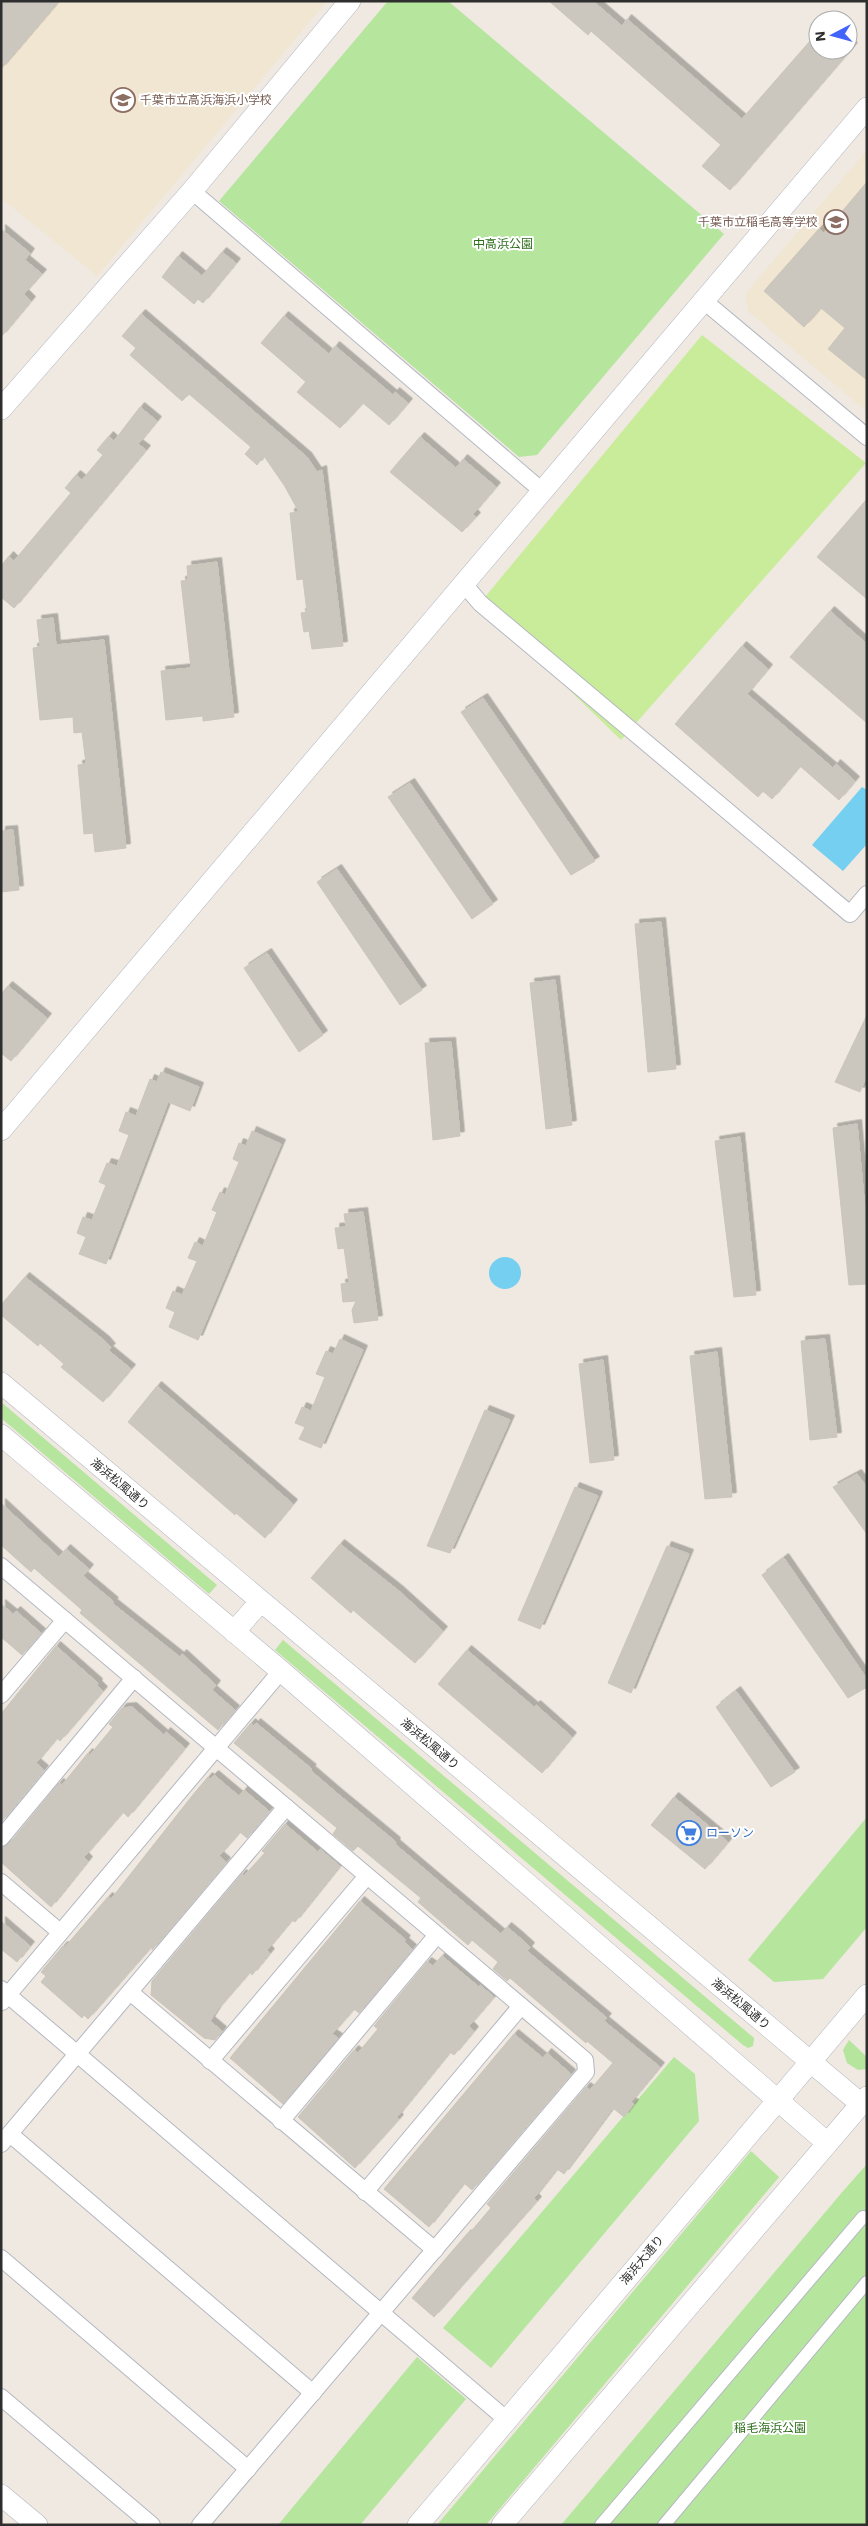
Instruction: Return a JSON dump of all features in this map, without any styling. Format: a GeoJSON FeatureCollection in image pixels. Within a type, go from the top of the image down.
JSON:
{"type":"FeatureCollection","features":[{"type":"Feature","properties":{"kind":"street"},"geometry":{"type":"LineString","coordinates":[[1,409],[192,191],[350,1]]}},
{"type":"Feature","properties":{"kind":"street"},"geometry":{"type":"LineString","coordinates":[[1,1130],[464,584],[541,490],[704,302],[867,108]]}},
{"type":"Feature","properties":{"kind":"street"},"geometry":{"type":"LineString","coordinates":[[192,191],[541,490]]}},
{"type":"Feature","properties":{"kind":"street"},"geometry":{"type":"LineString","coordinates":[[704,302],[867,438]]}},
{"type":"Feature","properties":{"kind":"street"},"geometry":{"type":"LineString","coordinates":[[464,584],[480,603],[850,914],[867,894]]}},
{"type":"Feature","properties":{"kind":"street","name":"海浜松風通り"},"geometry":{"type":"LineString","coordinates":[[1,1383],[810,2062],[864,2100]]}},
{"type":"Feature","properties":{"kind":"street"},"geometry":{"type":"LineString","coordinates":[[1,1435],[281,1671],[826,2142]]}},
{"type":"Feature","properties":{"kind":"street"},"geometry":{"type":"LineString","coordinates":[[1,1566],[585,2060],[586,2072],[200,2525]]}},
{"type":"Feature","properties":{"kind":"street"},"geometry":{"type":"LineString","coordinates":[[234,1632],[260,1602]]}},
{"type":"Feature","properties":{"kind":"street"},"geometry":{"type":"LineString","coordinates":[[1,1695],[65,1620]]}},
{"type":"Feature","properties":{"kind":"street"},"geometry":{"type":"LineString","coordinates":[[281,1671],[60,1932],[3,1995],[77,2055],[507,2420]]}},
{"type":"Feature","properties":{"kind":"street"},"geometry":{"type":"LineString","coordinates":[[1,1838],[134,1678]]}},
{"type":"Feature","properties":{"kind":"street"},"geometry":{"type":"LineString","coordinates":[[286,1807],[6,2139],[313,2393]]}},
{"type":"Feature","properties":{"kind":"street"},"geometry":{"type":"LineString","coordinates":[[210,2061],[367,1876]]}},
{"type":"Feature","properties":{"kind":"street"},"geometry":{"type":"LineString","coordinates":[[1,1882],[60,1932]]}},
{"type":"Feature","properties":{"kind":"street"},"geometry":{"type":"LineString","coordinates":[[281,2121],[437,1935]]}},
{"type":"Feature","properties":{"kind":"street"},"geometry":{"type":"LineString","coordinates":[[130,1992],[435,2250]]}},
{"type":"Feature","properties":{"kind":"street","name":"海浜大通り"},"geometry":{"type":"LineString","coordinates":[[418,2525],[867,1994]]}},
{"type":"Feature","properties":{"kind":"street"},"geometry":{"type":"LineString","coordinates":[[365,2192],[521,2006]]}},
{"type":"Feature","properties":{"kind":"street"},"geometry":{"type":"LineString","coordinates":[[502,2525],[826,2142],[864,2100]]}},
{"type":"Feature","properties":{"kind":"street"},"geometry":{"type":"LineString","coordinates":[[601,2525],[863,2217]]}},
{"type":"Feature","properties":{"kind":"street"},"geometry":{"type":"LineString","coordinates":[[1,2258],[248,2469]]}},
{"type":"Feature","properties":{"kind":"street"},"geometry":{"type":"LineString","coordinates":[[664,2525],[867,2282]]}},
{"type":"Feature","properties":{"kind":"street"},"geometry":{"type":"LineString","coordinates":[[1,2397],[152,2525]]}},
{"type":"Feature","properties":{"kind":"street"},"geometry":{"type":"LineString","coordinates":[[1,2495],[37,2525]]}},
{"type":"Feature","properties":{"kind":"shaded area","name":"千葉市立高浜海浜小学校"},"geometry":{"type":"Polygon","coordinates":[[[1,1],[327,1],[97,276],[1,198],[1,1]]]}},
{"type":"Feature","properties":{"kind":"shaded area","name":"千葉市立稲毛高等学校"},"geometry":{"type":"Polygon","coordinates":[[[867,150],[867,412],[748,311],[746,293],[867,150]]]}},
{"type":"Feature","properties":{"kind":"green space","name":"中高浜公園"},"geometry":{"type":"Polygon","coordinates":[[[388,1],[448,1],[724,234],[537,455],[519,457],[219,201],[388,1]]]}},
{"type":"Feature","properties":{"kind":"green space"},"geometry":{"type":"Polygon","coordinates":[[[702,335],[866,463],[621,740],[480,603],[702,335]]]}},
{"type":"Feature","properties":{"kind":"green space"},"geometry":{"type":"Polygon","coordinates":[[[1,1402],[217,1585],[209,1594],[1,1418],[1,1402]]]}},
{"type":"Feature","properties":{"kind":"green space"},"geometry":{"type":"Polygon","coordinates":[[[283,1640],[754,2038],[753,2046],[748,2048],[743,2045],[275,1650],[283,1640]]]}},
{"type":"Feature","properties":{"kind":"green space"},"geometry":{"type":"Polygon","coordinates":[[[867,1817],[867,1927],[823,1979],[774,1982],[748,1960],[867,1817]]]}},
{"type":"Feature","properties":{"kind":"green space"},"geometry":{"type":"Polygon","coordinates":[[[849,2040],[867,2057],[867,2069],[858,2070],[847,2063],[843,2050],[849,2040]]]}},
{"type":"Feature","properties":{"kind":"green space"},"geometry":{"type":"Polygon","coordinates":[[[674,2057],[695,2074],[699,2121],[491,2368],[443,2328],[674,2057]]]}},
{"type":"Feature","properties":{"kind":"green space"},"geometry":{"type":"Polygon","coordinates":[[[751,2151],[779,2177],[486,2525],[437,2525],[751,2151]]]}},
{"type":"Feature","properties":{"kind":"green space","name":"稲毛海浜公園"},"geometry":{"type":"Polygon","coordinates":[[[867,2164],[867,2525],[561,2525],[844,2190],[867,2164]]]}},
{"type":"Feature","properties":{"kind":"green space"},"geometry":{"type":"Polygon","coordinates":[[[417,2357],[466,2399],[360,2525],[278,2525],[417,2357]]]}},
{"type":"Feature","properties":{"kind":"water"},"geometry":{"type":"Polygon","coordinates":[[[862,787],[867,790],[867,844],[843,871],[812,845],[862,787]]]}},
{"type":"Feature","properties":{"kind":"water"},"geometry":{"type":"Polygon","coordinates":[[[505,1257],[517,1261],[521,1273],[517,1285],[505,1289],[493,1285],[489,1273],[493,1261],[505,1257]]]}},
{"type":"Feature","properties":{"kind":"building"},"geometry":{"type":"Polygon","coordinates":[[[1,1],[59,1],[1,69],[1,1]]]}},
{"type":"Feature","properties":{"kind":"building"},"geometry":{"type":"Polygon","coordinates":[[[549,1],[593,1],[622,26],[627,19],[742,119],[808,43],[808,60],[842,60],[730,190],[702,166],[721,145],[591,31],[588,35],[549,1]]]}},
{"type":"Feature","properties":{"kind":"building"},"geometry":{"type":"Polygon","coordinates":[[[867,182],[867,380],[828,349],[845,328],[821,308],[804,327],[764,291],[819,229],[824,233],[867,182]]]}},
{"type":"Feature","properties":{"kind":"building"},"geometry":{"type":"Polygon","coordinates":[[[1,229],[30,253],[25,260],[42,274],[24,294],[31,301],[1,337],[1,229]]]}},
{"type":"Feature","properties":{"kind":"building"},"geometry":{"type":"Polygon","coordinates":[[[222,252],[236,263],[203,303],[198,299],[194,304],[162,277],[178,256],[202,276],[222,252]]]}},
{"type":"Feature","properties":{"kind":"building"},"geometry":{"type":"Polygon","coordinates":[[[141,314],[307,457],[317,472],[322,470],[343,646],[312,649],[309,631],[304,632],[301,613],[307,612],[303,579],[297,580],[290,513],[299,512],[284,485],[264,456],[257,465],[245,454],[251,447],[189,394],[182,401],[130,355],[136,348],[122,336],[141,314]]]}},
{"type":"Feature","properties":{"kind":"building"},"geometry":{"type":"Polygon","coordinates":[[[284,316],[329,354],[335,346],[393,395],[395,392],[408,403],[389,425],[363,403],[340,428],[297,392],[306,382],[261,343],[284,316]]]}},
{"type":"Feature","properties":{"kind":"building"},"geometry":{"type":"Polygon","coordinates":[[[140,407],[157,421],[138,444],[146,450],[14,608],[1,597],[1,566],[9,556],[14,561],[71,493],[65,488],[76,475],[82,480],[103,455],[97,450],[109,436],[114,441],[140,407]]]}},
{"type":"Feature","properties":{"kind":"building"},"geometry":{"type":"Polygon","coordinates":[[[420,437],[456,468],[463,459],[496,487],[473,514],[476,517],[462,532],[390,472],[420,437]]]}},
{"type":"Feature","properties":{"kind":"building"},"geometry":{"type":"Polygon","coordinates":[[[867,499],[867,599],[817,557],[867,499]]]}},
{"type":"Feature","properties":{"kind":"building"},"geometry":{"type":"Polygon","coordinates":[[[217,562],[234,717],[203,721],[203,716],[166,720],[161,671],[191,668],[181,581],[188,580],[187,566],[217,562]]]}},
{"type":"Feature","properties":{"kind":"building"},"geometry":{"type":"Polygon","coordinates":[[[830,611],[867,644],[867,723],[790,657],[830,611]]]}},
{"type":"Feature","properties":{"kind":"building"},"geometry":{"type":"Polygon","coordinates":[[[53,618],[56,645],[104,640],[126,848],[95,852],[93,833],[84,834],[78,765],[86,764],[82,732],[74,733],[73,717],[40,720],[33,648],[40,647],[37,620],[53,618]]]}},
{"type":"Feature","properties":{"kind":"building"},"geometry":{"type":"Polygon","coordinates":[[[742,646],[768,669],[747,694],[833,768],[836,764],[855,781],[839,800],[800,766],[772,799],[763,791],[758,797],[675,724],[742,646]]]}},
{"type":"Feature","properties":{"kind":"building"},"geometry":{"type":"Polygon","coordinates":[[[483,698],[595,861],[571,875],[461,712],[483,698]]]}},
{"type":"Feature","properties":{"kind":"building"},"geometry":{"type":"Polygon","coordinates":[[[410,783],[493,904],[472,919],[388,797],[410,783]]]}},
{"type":"Feature","properties":{"kind":"building"},"geometry":{"type":"Polygon","coordinates":[[[13,830],[19,890],[1,892],[1,831],[13,830]]]}},
{"type":"Feature","properties":{"kind":"building"},"geometry":{"type":"Polygon","coordinates":[[[337,869],[422,990],[400,1005],[317,882],[337,869]]]}},
{"type":"Feature","properties":{"kind":"building"},"geometry":{"type":"Polygon","coordinates":[[[661,922],[676,1069],[648,1072],[635,924],[661,922]]]}},
{"type":"Feature","properties":{"kind":"building"},"geometry":{"type":"Polygon","coordinates":[[[267,953],[323,1035],[299,1052],[244,968],[267,953]]]}},
{"type":"Feature","properties":{"kind":"building"},"geometry":{"type":"Polygon","coordinates":[[[555,980],[572,1125],[546,1129],[530,983],[555,980]]]}},
{"type":"Feature","properties":{"kind":"building"},"geometry":{"type":"Polygon","coordinates":[[[8,986],[47,1018],[11,1061],[1,1053],[1,994],[8,986]]]}},
{"type":"Feature","properties":{"kind":"building"},"geometry":{"type":"Polygon","coordinates":[[[867,1015],[867,1075],[860,1092],[835,1082],[867,1015]]]}},
{"type":"Feature","properties":{"kind":"building"},"geometry":{"type":"Polygon","coordinates":[[[451,1042],[460,1136],[433,1140],[425,1043],[451,1042]]]}},
{"type":"Feature","properties":{"kind":"building"},"geometry":{"type":"Polygon","coordinates":[[[161,1072],[199,1087],[190,1111],[168,1102],[106,1264],[79,1254],[86,1237],[77,1233],[83,1217],[92,1220],[106,1185],[99,1182],[107,1163],[117,1166],[129,1135],[119,1131],[126,1112],[136,1116],[150,1079],[157,1082],[161,1072]]]}},
{"type":"Feature","properties":{"kind":"building"},"geometry":{"type":"Polygon","coordinates":[[[857,1124],[867,1231],[867,1284],[849,1285],[833,1128],[857,1124]]]}},
{"type":"Feature","properties":{"kind":"building"},"geometry":{"type":"Polygon","coordinates":[[[252,1131],[281,1144],[198,1340],[169,1327],[175,1312],[166,1308],[173,1291],[182,1295],[197,1261],[188,1258],[195,1242],[203,1246],[217,1212],[212,1210],[220,1192],[225,1195],[239,1162],[233,1159],[239,1143],[246,1146],[252,1131]]]}},
{"type":"Feature","properties":{"kind":"building"},"geometry":{"type":"Polygon","coordinates":[[[740,1137],[756,1295],[734,1297],[715,1141],[740,1137]]]}},
{"type":"Feature","properties":{"kind":"building"},"geometry":{"type":"Polygon","coordinates":[[[363,1212],[378,1320],[354,1323],[352,1310],[356,1301],[343,1302],[341,1284],[349,1283],[344,1248],[338,1249],[335,1228],[346,1227],[344,1214],[363,1212]]]}},
{"type":"Feature","properties":{"kind":"building"},"geometry":{"type":"Polygon","coordinates":[[[25,1277],[105,1341],[111,1348],[108,1350],[131,1369],[103,1402],[61,1367],[64,1364],[40,1343],[38,1346],[1,1315],[1,1305],[25,1277]]]}},
{"type":"Feature","properties":{"kind":"building"},"geometry":{"type":"Polygon","coordinates":[[[340,1339],[363,1350],[321,1448],[299,1439],[305,1427],[295,1423],[302,1407],[311,1411],[325,1377],[316,1374],[326,1351],[333,1354],[340,1339]]]}},
{"type":"Feature","properties":{"kind":"building"},"geometry":{"type":"Polygon","coordinates":[[[825,1339],[837,1437],[810,1440],[801,1341],[825,1339]]]}},
{"type":"Feature","properties":{"kind":"building"},"geometry":{"type":"Polygon","coordinates":[[[717,1352],[732,1497],[705,1499],[690,1356],[717,1352]]]}},
{"type":"Feature","properties":{"kind":"building"},"geometry":{"type":"Polygon","coordinates":[[[603,1360],[614,1460],[590,1463],[579,1364],[603,1360]]]}},
{"type":"Feature","properties":{"kind":"building"},"geometry":{"type":"Polygon","coordinates":[[[157,1386],[293,1504],[265,1538],[236,1513],[235,1515],[128,1422],[157,1386]]]}},
{"type":"Feature","properties":{"kind":"building"},"geometry":{"type":"Polygon","coordinates":[[[485,1410],[510,1420],[450,1553],[427,1546],[485,1410]]]}},
{"type":"Feature","properties":{"kind":"building"},"geometry":{"type":"Polygon","coordinates":[[[857,1474],[867,1487],[867,1534],[833,1487],[857,1474]]]}},
{"type":"Feature","properties":{"kind":"building"},"geometry":{"type":"Polygon","coordinates":[[[575,1487],[598,1496],[540,1629],[518,1620],[575,1487]]]}},
{"type":"Feature","properties":{"kind":"building"},"geometry":{"type":"Polygon","coordinates":[[[1,1503],[59,1557],[66,1549],[89,1569],[83,1576],[114,1602],[112,1603],[180,1657],[182,1654],[216,1685],[212,1690],[235,1710],[218,1730],[80,1613],[82,1610],[34,1568],[31,1572],[1,1545],[1,1503]]]}},
{"type":"Feature","properties":{"kind":"building"},"geometry":{"type":"Polygon","coordinates":[[[340,1544],[399,1591],[443,1631],[415,1663],[353,1610],[351,1613],[311,1578],[340,1544]]]}},
{"type":"Feature","properties":{"kind":"building"},"geometry":{"type":"Polygon","coordinates":[[[667,1546],[689,1554],[631,1693],[608,1683],[667,1546]]]}},
{"type":"Feature","properties":{"kind":"building"},"geometry":{"type":"Polygon","coordinates":[[[784,1558],[867,1679],[867,1687],[848,1698],[762,1575],[784,1558]]]}},
{"type":"Feature","properties":{"kind":"building"},"geometry":{"type":"Polygon","coordinates":[[[1,1604],[13,1614],[16,1611],[41,1633],[22,1655],[1,1637],[1,1604]]]}},
{"type":"Feature","properties":{"kind":"building"},"geometry":{"type":"Polygon","coordinates":[[[56,1646],[98,1683],[97,1685],[103,1691],[60,1741],[57,1738],[36,1763],[44,1770],[1,1822],[1,1714],[56,1646]]]}},
{"type":"Feature","properties":{"kind":"building"},"geometry":{"type":"Polygon","coordinates":[[[467,1650],[534,1707],[536,1705],[572,1737],[542,1773],[438,1684],[467,1650]]]}},
{"type":"Feature","properties":{"kind":"building"},"geometry":{"type":"Polygon","coordinates":[[[736,1691],[795,1772],[771,1787],[716,1707],[736,1691]]]}},
{"type":"Feature","properties":{"kind":"building"},"geometry":{"type":"Polygon","coordinates":[[[132,1707],[164,1735],[166,1732],[185,1748],[128,1817],[123,1812],[84,1857],[88,1861],[51,1907],[1,1862],[1,1848],[9,1844],[59,1783],[62,1785],[88,1753],[90,1755],[113,1727],[109,1724],[122,1708],[132,1707]]]}},
{"type":"Feature","properties":{"kind":"building"},"geometry":{"type":"Polygon","coordinates":[[[251,1723],[254,1726],[256,1723],[312,1769],[310,1770],[501,1934],[507,1927],[519,1937],[530,1947],[527,1951],[607,2018],[604,2021],[660,2067],[631,2102],[634,2104],[624,2117],[613,2108],[564,2174],[557,2169],[534,2198],[537,2201],[434,2317],[412,2298],[491,2208],[487,2204],[586,2087],[590,2090],[613,2063],[587,2041],[586,2043],[510,1978],[507,1981],[493,1969],[498,1962],[472,1940],[468,1945],[418,1902],[421,1898],[358,1846],[353,1851],[333,1834],[337,1828],[234,1743],[251,1723]]]}},
{"type":"Feature","properties":{"kind":"building"},"geometry":{"type":"Polygon","coordinates":[[[214,1775],[239,1796],[244,1790],[269,1811],[247,1838],[240,1832],[219,1856],[226,1862],[152,1950],[152,1946],[88,2019],[84,2015],[82,2018],[41,1982],[46,1976],[41,1972],[108,1897],[111,1899],[192,1796],[208,1777],[210,1779],[214,1775]]]}},
{"type":"Feature","properties":{"kind":"building","name":"ローソン"},"geometry":{"type":"Polygon","coordinates":[[[674,1797],[728,1842],[705,1869],[651,1825],[674,1797]]]}},
{"type":"Feature","properties":{"kind":"building"},"geometry":{"type":"Polygon","coordinates":[[[285,1824],[318,1852],[320,1849],[340,1866],[295,1922],[292,1920],[267,1950],[270,1953],[252,1975],[250,1972],[217,2010],[210,2021],[222,2031],[215,2040],[204,2038],[151,1995],[152,1981],[242,1874],[244,1876],[265,1853],[262,1851],[285,1824]]]}},
{"type":"Feature","properties":{"kind":"building"},"geometry":{"type":"Polygon","coordinates":[[[360,1901],[406,1940],[404,1942],[412,1949],[359,2013],[354,2009],[332,2034],[338,2038],[283,2104],[230,2058],[360,1901]]]}},
{"type":"Feature","properties":{"kind":"building"},"geometry":{"type":"Polygon","coordinates":[[[1,1921],[30,1946],[17,1962],[1,1949],[1,1921]]]}},
{"type":"Feature","properties":{"kind":"building"},"geometry":{"type":"Polygon","coordinates":[[[442,1956],[494,1997],[469,2026],[474,2031],[454,2055],[450,2052],[397,2117],[399,2119],[355,2168],[298,2117],[354,2050],[358,2053],[378,2029],[374,2026],[427,1962],[433,1966],[442,1956]]]}},
{"type":"Feature","properties":{"kind":"building"},"geometry":{"type":"Polygon","coordinates":[[[514,2034],[543,2058],[547,2053],[571,2074],[472,2190],[464,2183],[429,2227],[384,2189],[514,2034]]]}},
{"type":"Feature","properties":{"kind":"place","name":"千葉市立高浜海浜小学校"},"geometry":{"type":"Point","coordinates":[123,100]}},
{"type":"Feature","properties":{"kind":"place","name":"千葉市立稲毛高等学校"},"geometry":{"type":"Point","coordinates":[836,222]}},
{"type":"Feature","properties":{"kind":"place","name":"ローソン"},"geometry":{"type":"Point","coordinates":[689,1833]}}]}
